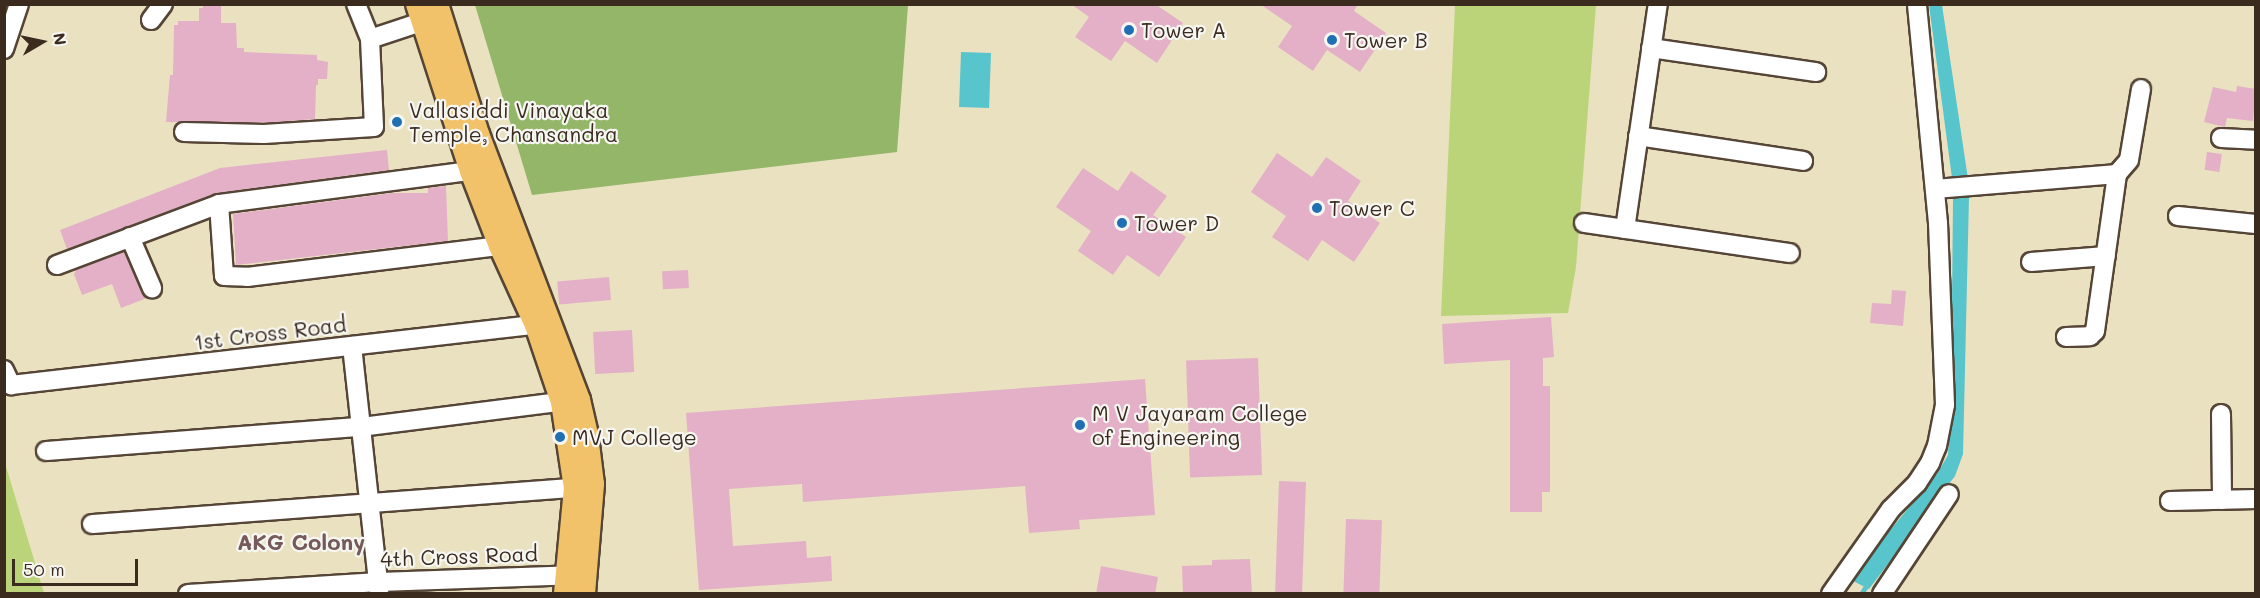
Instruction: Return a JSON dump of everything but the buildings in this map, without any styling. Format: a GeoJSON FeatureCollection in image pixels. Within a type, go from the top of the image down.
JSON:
{"type":"FeatureCollection","features":[{"type":"Feature","properties":{"kind":"main road"},"geometry":{"type":"LineString","coordinates":[[429,12],[471,171],[500,246],[543,324]]}},
{"type":"Feature","properties":{"kind":"main road"},"geometry":{"type":"LineString","coordinates":[[429,12],[478,134],[543,324],[571,401],[587,436],[593,484],[576,584]]}},
{"type":"Feature","properties":{"kind":"main road"},"geometry":{"type":"LineString","coordinates":[[571,401],[576,584]]}},
{"type":"Feature","properties":{"kind":"street"},"geometry":{"type":"LineString","coordinates":[[4,49],[19,4]]}},
{"type":"Feature","properties":{"kind":"street"},"geometry":{"type":"LineString","coordinates":[[152,20],[163,4]]}},
{"type":"Feature","properties":{"kind":"street"},"geometry":{"type":"LineString","coordinates":[[184,132],[264,134],[374,127],[370,39],[356,4]]}},
{"type":"Feature","properties":{"kind":"street"},"geometry":{"type":"LineString","coordinates":[[1625,229],[1658,4]]}},
{"type":"Feature","properties":{"kind":"street"},"geometry":{"type":"LineString","coordinates":[[1838,592],[1891,509],[1917,483],[1937,446],[1945,405],[1942,188],[1917,4]]}},
{"type":"Feature","properties":{"kind":"street"},"geometry":{"type":"LineString","coordinates":[[370,39],[429,12]]}},
{"type":"Feature","properties":{"kind":"street"},"geometry":{"type":"LineString","coordinates":[[1651,48],[1816,72]]}},
{"type":"Feature","properties":{"kind":"street"},"geometry":{"type":"LineString","coordinates":[[2066,338],[2094,333],[2117,174],[2129,160],[2141,89]]}},
{"type":"Feature","properties":{"kind":"street"},"geometry":{"type":"LineString","coordinates":[[1638,136],[1803,161]]}},
{"type":"Feature","properties":{"kind":"street"},"geometry":{"type":"LineString","coordinates":[[2221,138],[2256,140]]}},
{"type":"Feature","properties":{"kind":"street"},"geometry":{"type":"LineString","coordinates":[[57,265],[219,204],[471,171]]}},
{"type":"Feature","properties":{"kind":"street"},"geometry":{"type":"LineString","coordinates":[[1942,188],[2117,174]]}},
{"type":"Feature","properties":{"kind":"street"},"geometry":{"type":"LineString","coordinates":[[219,204],[224,276],[247,277],[500,246]]}},
{"type":"Feature","properties":{"kind":"street"},"geometry":{"type":"LineString","coordinates":[[2178,216],[2256,224]]}},
{"type":"Feature","properties":{"kind":"street"},"geometry":{"type":"LineString","coordinates":[[1584,223],[1790,253]]}},
{"type":"Feature","properties":{"kind":"street"},"geometry":{"type":"LineString","coordinates":[[130,237],[152,288]]}},
{"type":"Feature","properties":{"kind":"street"},"geometry":{"type":"LineString","coordinates":[[2031,262],[2106,256]]}},
{"type":"Feature","properties":{"kind":"street","name":"1st Cross Road"},"geometry":{"type":"LineString","coordinates":[[4,370],[11,385],[543,324]]}},
{"type":"Feature","properties":{"kind":"street"},"geometry":{"type":"LineString","coordinates":[[352,346],[379,588]]}},
{"type":"Feature","properties":{"kind":"street"},"geometry":{"type":"LineString","coordinates":[[46,451],[361,427],[571,401]]}},
{"type":"Feature","properties":{"kind":"street"},"geometry":{"type":"LineString","coordinates":[[2221,414],[2222,500]]}},
{"type":"Feature","properties":{"kind":"street"},"geometry":{"type":"LineString","coordinates":[[92,524],[575,488]]}},
{"type":"Feature","properties":{"kind":"street"},"geometry":{"type":"LineString","coordinates":[[1882,594],[1949,494]]}},
{"type":"Feature","properties":{"kind":"street"},"geometry":{"type":"LineString","coordinates":[[2170,501],[2256,499]]}},
{"type":"Feature","properties":{"kind":"street","name":"4th Cross Road"},"geometry":{"type":"LineString","coordinates":[[188,594],[576,584]]}},
{"type":"Feature","properties":{"kind":"green space"},"geometry":{"type":"Polygon","coordinates":[[[475,5],[908,5],[897,152],[532,195],[475,5]]]}},
{"type":"Feature","properties":{"kind":"green space"},"geometry":{"type":"Polygon","coordinates":[[[1455,5],[1596,5],[1576,267],[1568,313],[1441,316],[1455,5]]]}},
{"type":"Feature","properties":{"kind":"green space"},"geometry":{"type":"Polygon","coordinates":[[[5,463],[44,593],[5,593],[5,463]]]}},
{"type":"Feature","properties":{"kind":"water"},"geometry":{"type":"Polygon","coordinates":[[[1929,5],[1942,5],[1968,179],[1952,178],[1929,5]]]}},
{"type":"Feature","properties":{"kind":"water"},"geometry":{"type":"Polygon","coordinates":[[[961,52],[991,53],[989,108],[959,107],[961,52]]]}},
{"type":"Feature","properties":{"kind":"water"},"geometry":{"type":"Polygon","coordinates":[[[1969,197],[1963,454],[1955,476],[1869,589],[1853,581],[1871,553],[1937,474],[1948,455],[1951,406],[1953,198],[1969,197]]]}},
{"type":"Feature","properties":{"kind":"waterway"},"geometry":{"type":"LineString","coordinates":[[1861,594],[1869,581]]}},
{"type":"Feature","properties":{"kind":"place","name":"Tower A"},"geometry":{"type":"Point","coordinates":[1129,30]}},
{"type":"Feature","properties":{"kind":"place","name":"Tower B"},"geometry":{"type":"Point","coordinates":[1332,40]}},
{"type":"Feature","properties":{"kind":"place","name":"Vallasiddi Vinayaka Temple, Chansandra"},"geometry":{"type":"Point","coordinates":[397,122]}},
{"type":"Feature","properties":{"kind":"place","name":"Tower C"},"geometry":{"type":"Point","coordinates":[1317,208]}},
{"type":"Feature","properties":{"kind":"place","name":"Tower D"},"geometry":{"type":"Point","coordinates":[1122,223]}},
{"type":"Feature","properties":{"kind":"place","name":"M V Jayaram College of Engineering"},"geometry":{"type":"Point","coordinates":[1080,425]}},
{"type":"Feature","properties":{"kind":"place","name":"MVJ College"},"geometry":{"type":"Point","coordinates":[560,437]}},
{"type":"Feature","properties":{"kind":"district","name":"AKG Colony"},"geometry":{"type":"Point","coordinates":[301,542]}}]}
